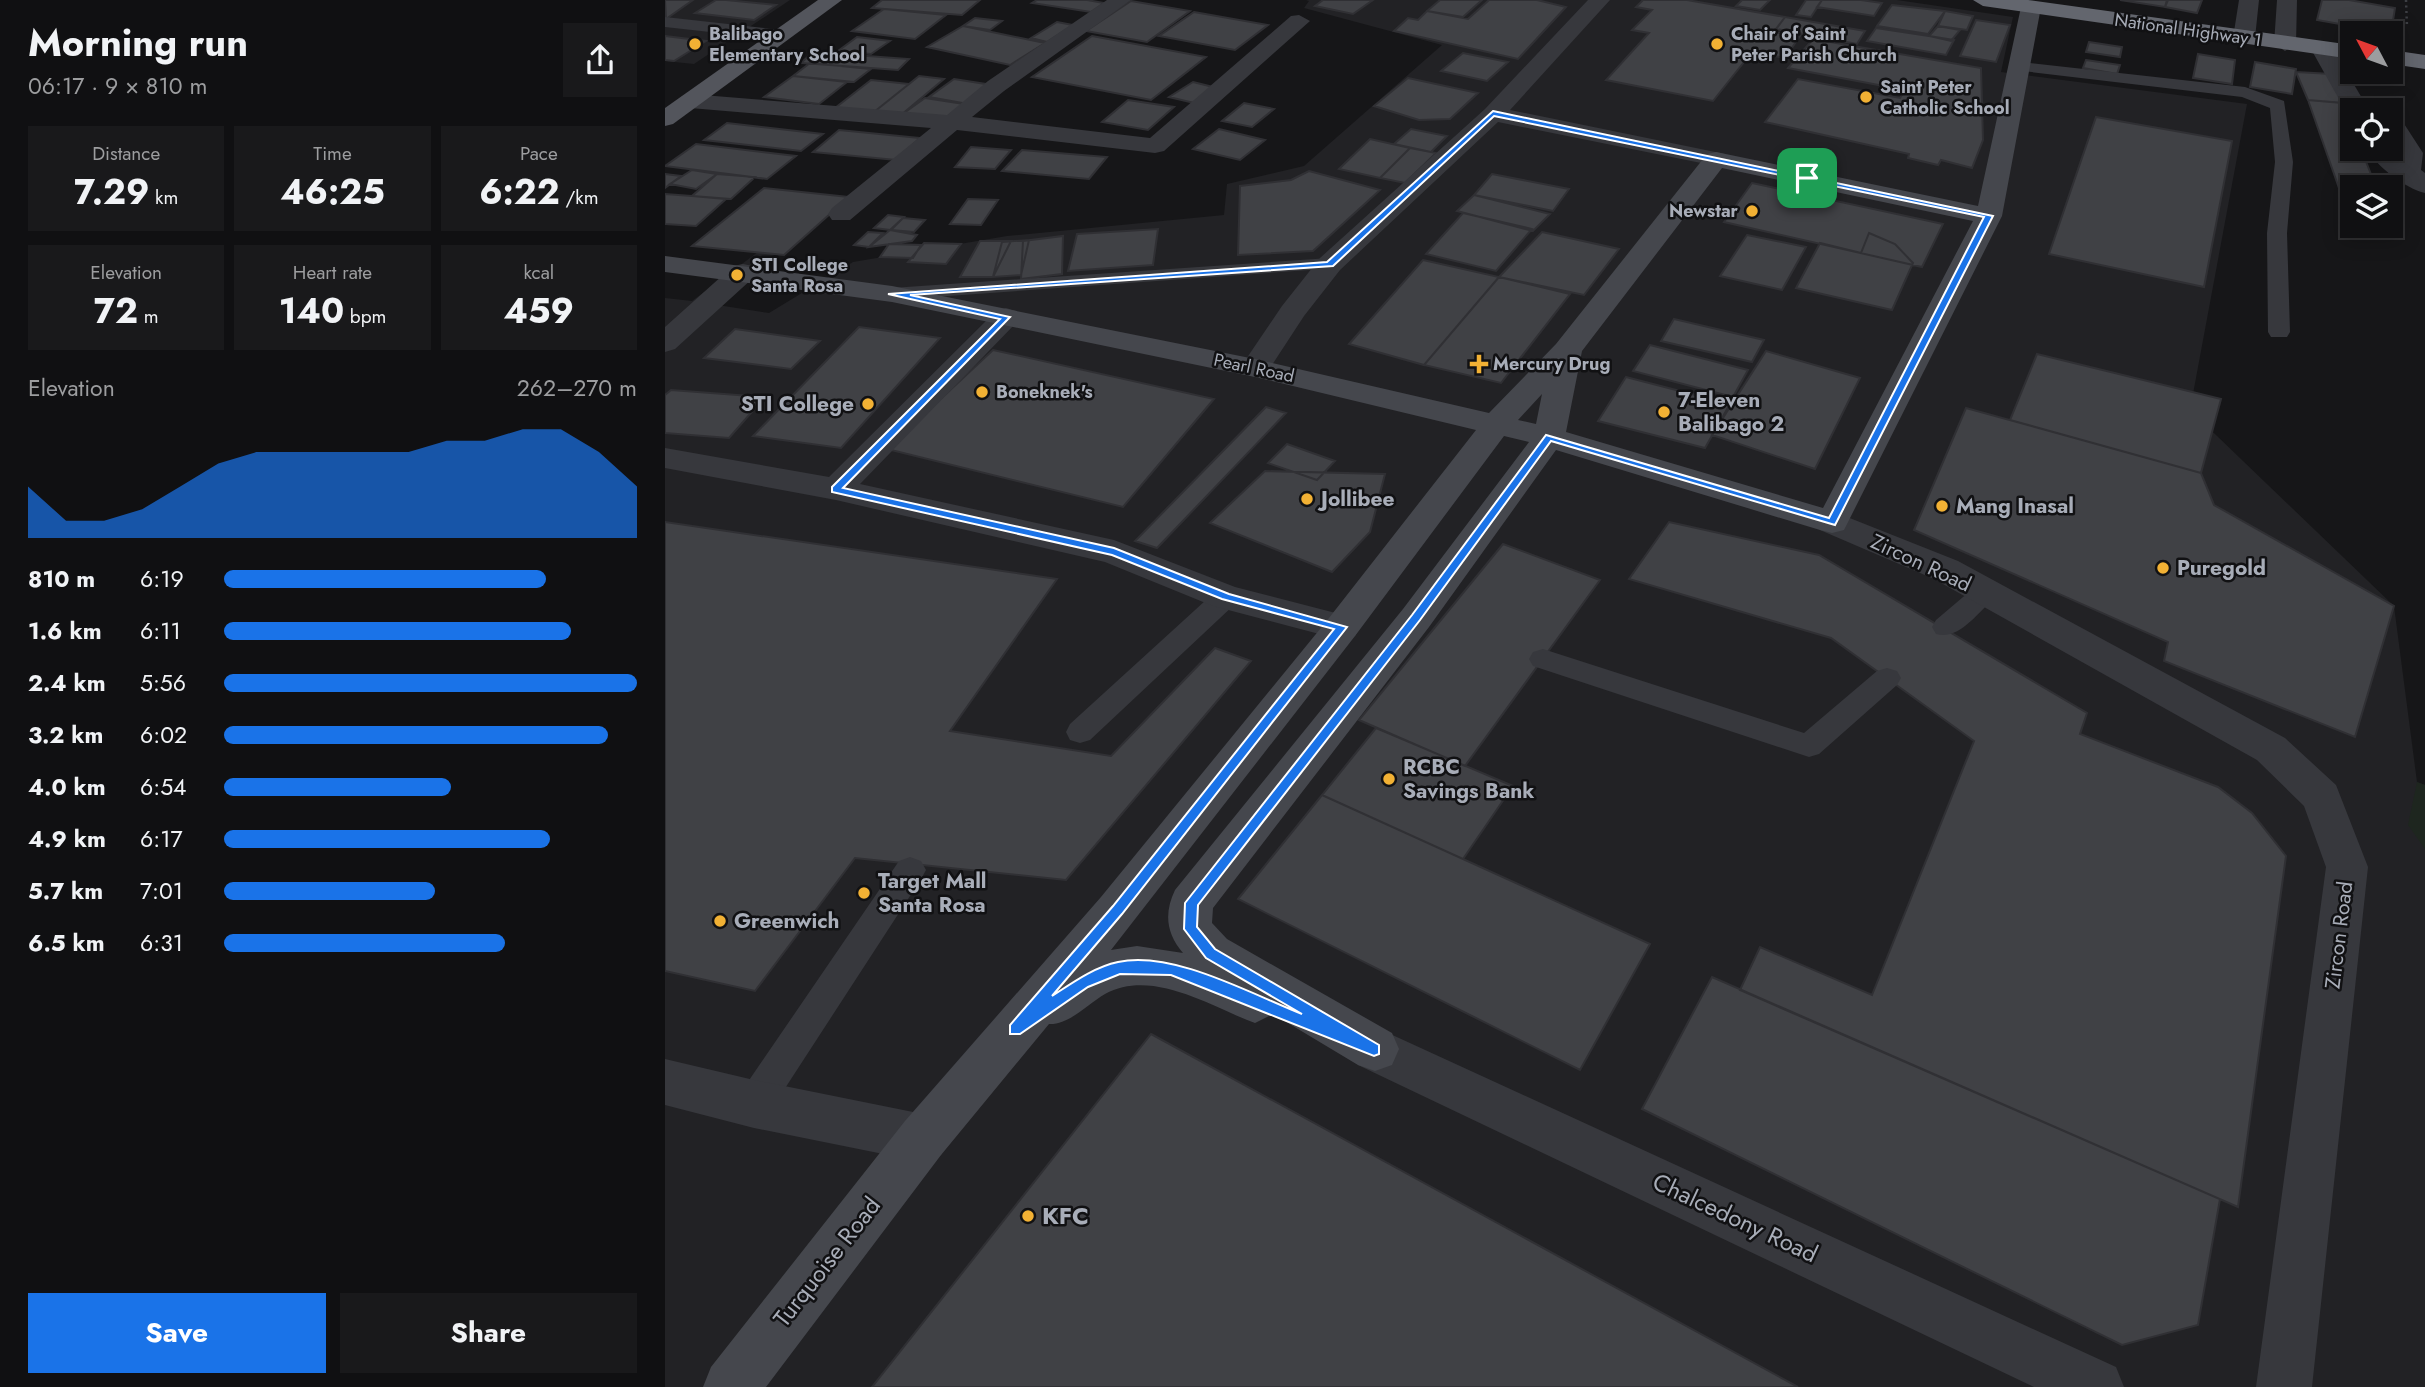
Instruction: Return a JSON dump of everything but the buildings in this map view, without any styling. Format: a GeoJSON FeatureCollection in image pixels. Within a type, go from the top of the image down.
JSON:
{"type":"FeatureCollection","features":[{"type":"Feature","properties":{"kind":"highway","name":"National Highway 1"},"geometry":{"type":"LineString","coordinates":[[1983,0],[2322,48],[2366,85]]}},
{"type":"Feature","properties":{"kind":"highway"},"geometry":{"type":"LineString","coordinates":[[2403,59],[2425,62]]}},
{"type":"Feature","properties":{"kind":"main road"},"geometry":{"type":"LineString","coordinates":[[665,119],[832,0]]}},
{"type":"Feature","properties":{"kind":"street"},"geometry":{"type":"LineString","coordinates":[[841,214],[996,86],[1121,0]]}},
{"type":"Feature","properties":{"kind":"street"},"geometry":{"type":"LineString","coordinates":[[1255,368],[1292,312],[1330,264],[1493,114],[1600,0]]}},
{"type":"Feature","properties":{"kind":"street"},"geometry":{"type":"LineString","coordinates":[[2244,38],[2249,0]]}},
{"type":"Feature","properties":{"kind":"street"},"geometry":{"type":"LineString","coordinates":[[2285,44],[2287,0]]}},
{"type":"Feature","properties":{"kind":"street"},"geometry":{"type":"LineString","coordinates":[[1832,522],[1989,216],[2031,7]]}},
{"type":"Feature","properties":{"kind":"street"},"geometry":{"type":"LineString","coordinates":[[690,102],[950,122],[1155,146],[1299,21]]}},
{"type":"Feature","properties":{"kind":"street"},"geometry":{"type":"LineString","coordinates":[[2322,48],[2366,85],[2411,153],[2416,178]]}},
{"type":"Feature","properties":{"kind":"street"},"geometry":{"type":"LineString","coordinates":[[1493,114],[1989,216]]}},
{"type":"Feature","properties":{"kind":"street","name":"Turquoise Road"},"geometry":{"type":"LineString","coordinates":[[731,1387],[923,1138],[1117,910],[1342,627],[1496,425],[1567,350],[1716,159]]}},
{"type":"Feature","properties":{"kind":"street"},"geometry":{"type":"LineString","coordinates":[[2390,161],[2416,178]]}},
{"type":"Feature","properties":{"kind":"street","name":"Pearl Road"},"geometry":{"type":"LineString","coordinates":[[665,264],[743,272],[892,294],[1255,368],[1549,437],[1832,522]]}},
{"type":"Feature","properties":{"kind":"street"},"geometry":{"type":"LineString","coordinates":[[665,343],[743,272]]}},
{"type":"Feature","properties":{"kind":"street"},"geometry":{"type":"LineString","coordinates":[[836,489],[1006,317]]}},
{"type":"Feature","properties":{"kind":"street"},"geometry":{"type":"LineString","coordinates":[[1374,1049],[1211,953],[1190,929],[1191,903],[1426,621],[1549,437],[1567,350]]}},
{"type":"Feature","properties":{"kind":"street"},"geometry":{"type":"LineString","coordinates":[[665,458],[836,489],[1114,552],[1226,597],[1342,627]]}},
{"type":"Feature","properties":{"kind":"street","name":"Zircon Road"},"geometry":{"type":"LineString","coordinates":[[1832,522],[1946,570],[2271,749],[2321,797],[2347,867],[2284,1387]]}},
{"type":"Feature","properties":{"kind":"street"},"geometry":{"type":"LineString","coordinates":[[1015,1029],[1083,983],[1119,968],[1171,969],[1374,1049]]}},
{"type":"Feature","properties":{"kind":"street","name":"Chalcedony Road"},"geometry":{"type":"LineString","coordinates":[[1374,1049],[2096,1387]]}},
{"type":"Feature","properties":{"kind":"street"},"geometry":{"type":"LineString","coordinates":[[665,1082],[754,1104],[923,1138]]}},
{"type":"Feature","properties":{"kind":"lane"},"geometry":{"type":"LineString","coordinates":[[665,22],[782,35]]}},
{"type":"Feature","properties":{"kind":"lane"},"geometry":{"type":"LineString","coordinates":[[2020,67],[2245,92],[2278,105],[2284,162],[2277,233],[2279,332]]}},
{"type":"Feature","properties":{"kind":"lane"},"geometry":{"type":"LineString","coordinates":[[892,294],[1330,264]]}},
{"type":"Feature","properties":{"kind":"lane"},"geometry":{"type":"LineString","coordinates":[[1945,627],[1985,593]]}},
{"type":"Feature","properties":{"kind":"lane"},"geometry":{"type":"LineString","coordinates":[[1080,732],[1226,597]]}},
{"type":"Feature","properties":{"kind":"lane"},"geometry":{"type":"LineString","coordinates":[[1543,659],[1809,746],[1887,678]]}},
{"type":"Feature","properties":{"kind":"lane"},"geometry":{"type":"LineString","coordinates":[[754,1104],[910,870]]}},
{"type":"Feature","properties":{"kind":"shaded area","name":"Balibago Elementary School"},"geometry":{"type":"Polygon","coordinates":[[[665,0],[790,0],[694,64],[665,61],[665,0]]]}},
{"type":"Feature","properties":{"kind":"shaded area"},"geometry":{"type":"Polygon","coordinates":[[[1306,0],[1897,0],[2013,17],[2001,72],[2247,104],[2190,410],[2394,606],[2417,782],[2425,785],[2425,1387],[665,1387],[665,298],[692,301],[758,252],[692,246],[764,188],[849,197],[711,304],[769,313],[853,262],[1007,236],[1224,215],[1227,184],[1304,166],[1442,45],[1304,8],[1309,1],[1306,0]]]}},
{"type":"Feature","properties":{"kind":"shaded area"},"geometry":{"type":"Polygon","coordinates":[[[2417,782],[2425,785],[2425,849],[2408,825],[2417,782]]]}},
{"type":"Feature","properties":{"kind":"place","name":"Balibago Elementary School"},"geometry":{"type":"Point","coordinates":[695,44]}},
{"type":"Feature","properties":{"kind":"place","name":"Chair of Saint Peter Parish Church"},"geometry":{"type":"Point","coordinates":[1717,44]}},
{"type":"Feature","properties":{"kind":"place","name":"Saint Peter Catholic School"},"geometry":{"type":"Point","coordinates":[1866,97]}},
{"type":"Feature","properties":{"kind":"place","name":"Newstar"},"geometry":{"type":"Point","coordinates":[1752,211]}},
{"type":"Feature","properties":{"kind":"place","name":"STI College Santa Rosa"},"geometry":{"type":"Point","coordinates":[737,275]}},
{"type":"Feature","properties":{"kind":"place","name":"Mercury Drug"},"geometry":{"type":"Point","coordinates":[1479,364]}},
{"type":"Feature","properties":{"kind":"place","name":"Boneknek's"},"geometry":{"type":"Point","coordinates":[982,392]}},
{"type":"Feature","properties":{"kind":"place","name":"STI College"},"geometry":{"type":"Point","coordinates":[868,404]}},
{"type":"Feature","properties":{"kind":"place","name":"7-Eleven Balibago 2"},"geometry":{"type":"Point","coordinates":[1664,412]}},
{"type":"Feature","properties":{"kind":"place","name":"Jollibee"},"geometry":{"type":"Point","coordinates":[1307,499]}},
{"type":"Feature","properties":{"kind":"place","name":"Mang Inasal"},"geometry":{"type":"Point","coordinates":[1942,506]}},
{"type":"Feature","properties":{"kind":"place","name":"Puregold"},"geometry":{"type":"Point","coordinates":[2163,568]}},
{"type":"Feature","properties":{"kind":"place","name":"RCBC Savings Bank"},"geometry":{"type":"Point","coordinates":[1389,779]}},
{"type":"Feature","properties":{"kind":"place","name":"Target Mall Santa Rosa"},"geometry":{"type":"Point","coordinates":[864,893]}},
{"type":"Feature","properties":{"kind":"place","name":"Greenwich"},"geometry":{"type":"Point","coordinates":[720,921]}},
{"type":"Feature","properties":{"kind":"place","name":"KFC"},"geometry":{"type":"Point","coordinates":[1028,1216]}},
{"type":"Feature","properties":{"kind":"route"},"geometry":{"type":"LineString","coordinates":[[1493,114],[1807,178],[1989,216],[1832,522],[1549,437],[1416,618],[1191,903],[1190,929],[1211,953],[1374,1049],[1171,969],[1119,968],[1083,983],[1015,1029],[1117,910],[1342,627],[1226,597],[1114,552],[836,489],[1006,317],[892,294],[1330,264],[1493,114]]}}]}
